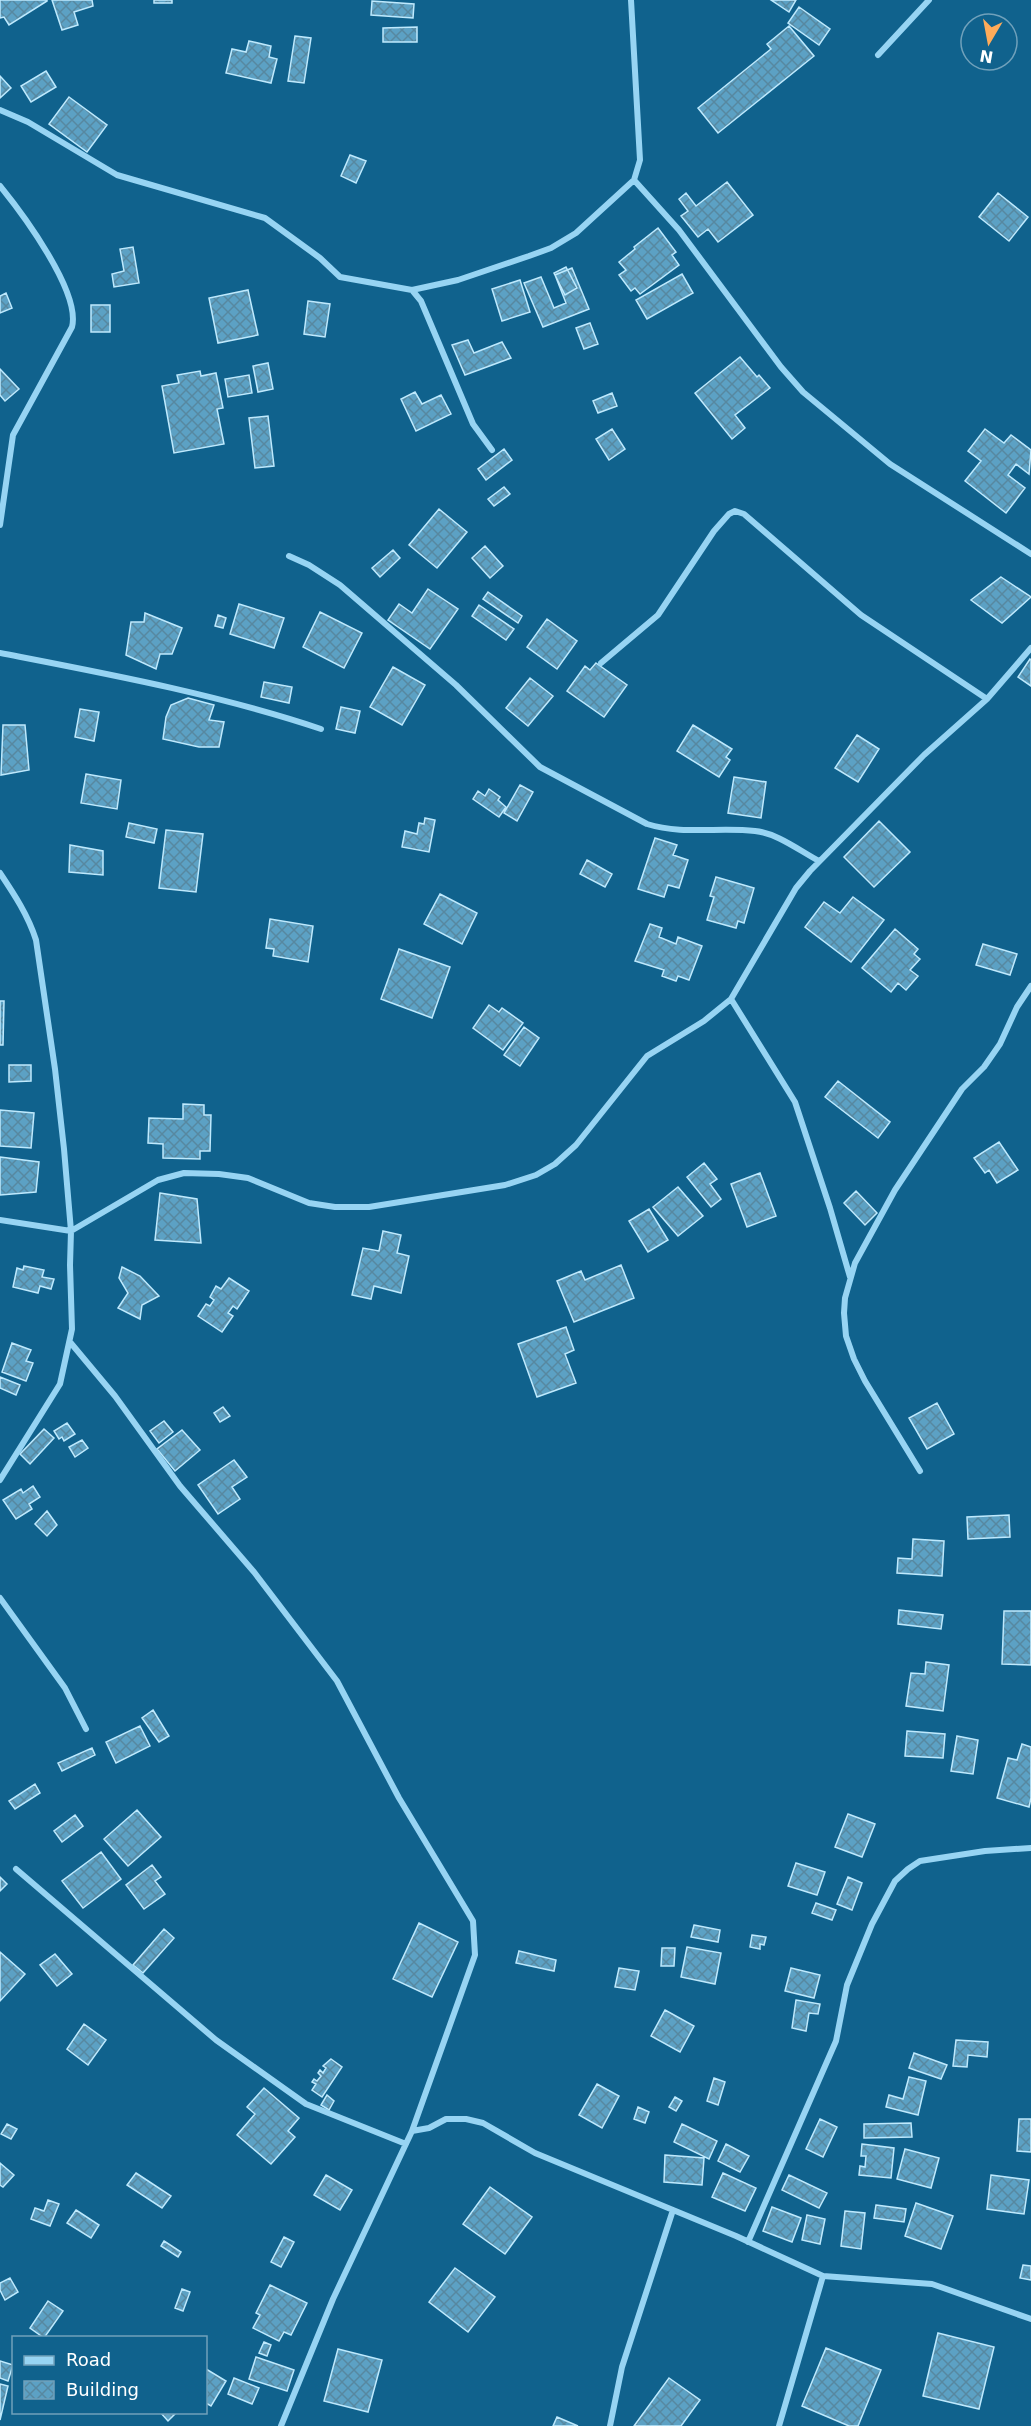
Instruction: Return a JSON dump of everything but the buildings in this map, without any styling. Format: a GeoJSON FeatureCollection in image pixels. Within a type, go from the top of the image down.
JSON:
{"type":"FeatureCollection","features":[{"type":"Feature","properties":{"kind":"street"},"geometry":{"type":"LineString","coordinates":[[0,110],[28,122],[117,175],[265,218],[320,258],[340,277],[412,290],[458,280],[551,248],[576,233],[634,180],[639,159],[631,0]]}},
{"type":"Feature","properties":{"kind":"street"},"geometry":{"type":"LineString","coordinates":[[878,55],[929,0]]}},
{"type":"Feature","properties":{"kind":"street"},"geometry":{"type":"LineString","coordinates":[[634,180],[679,230],[781,367],[803,392],[890,464],[1031,554]]}},
{"type":"Feature","properties":{"kind":"street"},"geometry":{"type":"LineString","coordinates":[[0,186],[22,213],[52,262],[72,304],[74,318],[72,327],[13,435],[0,525]]}},
{"type":"Feature","properties":{"kind":"street"},"geometry":{"type":"LineString","coordinates":[[412,290],[421,301],[473,423],[492,450]]}},
{"type":"Feature","properties":{"kind":"street"},"geometry":{"type":"LineString","coordinates":[[600,663],[658,615],[714,531],[729,514],[738,512],[812,571],[861,615],[987,699]]}},
{"type":"Feature","properties":{"kind":"street"},"geometry":{"type":"LineString","coordinates":[[288,556],[323,573],[340,585],[464,692],[533,761],[556,778],[647,824],[706,831],[755,831],[774,837],[819,861]]}},
{"type":"Feature","properties":{"kind":"street"},"geometry":{"type":"LineString","coordinates":[[0,1220],[71,1232],[158,1180],[184,1173],[248,1178],[309,1203],[347,1207],[369,1206],[505,1185],[536,1175],[555,1164],[576,1145],[647,1056],[704,1021],[731,999],[796,888],[819,861],[924,755],[987,699],[1031,648]]}},
{"type":"Feature","properties":{"kind":"street"},"geometry":{"type":"LineString","coordinates":[[0,653],[155,683],[269,712],[321,729]]}},
{"type":"Feature","properties":{"kind":"street"},"geometry":{"type":"LineString","coordinates":[[0,873],[22,908],[36,940],[55,1069],[71,1232],[70,1342],[60,1384],[0,1480]]}},
{"type":"Feature","properties":{"kind":"street"},"geometry":{"type":"LineString","coordinates":[[920,1472],[870,1390],[854,1359],[846,1336],[843,1313],[850,1277],[860,1252],[895,1190],[962,1089],[984,1067],[1000,1044],[1017,1007],[1031,986]]}},
{"type":"Feature","properties":{"kind":"street"},"geometry":{"type":"LineString","coordinates":[[731,999],[795,1102],[850,1277]]}},
{"type":"Feature","properties":{"kind":"street"},"geometry":{"type":"LineString","coordinates":[[70,1342],[115,1396],[180,1486],[254,1572],[337,1681],[399,1798],[473,1921],[475,1955],[412,2131],[333,2299],[281,2426]]}},
{"type":"Feature","properties":{"kind":"street"},"geometry":{"type":"LineString","coordinates":[[0,1598],[65,1688],[86,1729]]}},
{"type":"Feature","properties":{"kind":"street"},"geometry":{"type":"LineString","coordinates":[[748,2242],[836,2041],[847,1985],[872,1924],[895,1881],[920,1861],[985,1851],[1031,1848]]}},
{"type":"Feature","properties":{"kind":"street"},"geometry":{"type":"LineString","coordinates":[[16,1869],[216,2040],[306,2104],[406,2144]]}},
{"type":"Feature","properties":{"kind":"street"},"geometry":{"type":"LineString","coordinates":[[412,2131],[429,2128],[446,2119],[466,2119],[483,2123],[536,2153],[823,2276],[932,2284],[1031,2319]]}},
{"type":"Feature","properties":{"kind":"street"},"geometry":{"type":"LineString","coordinates":[[610,2426],[622,2367],[673,2210]]}},
{"type":"Feature","properties":{"kind":"street"},"geometry":{"type":"LineString","coordinates":[[779,2426],[823,2276]]}}]}
